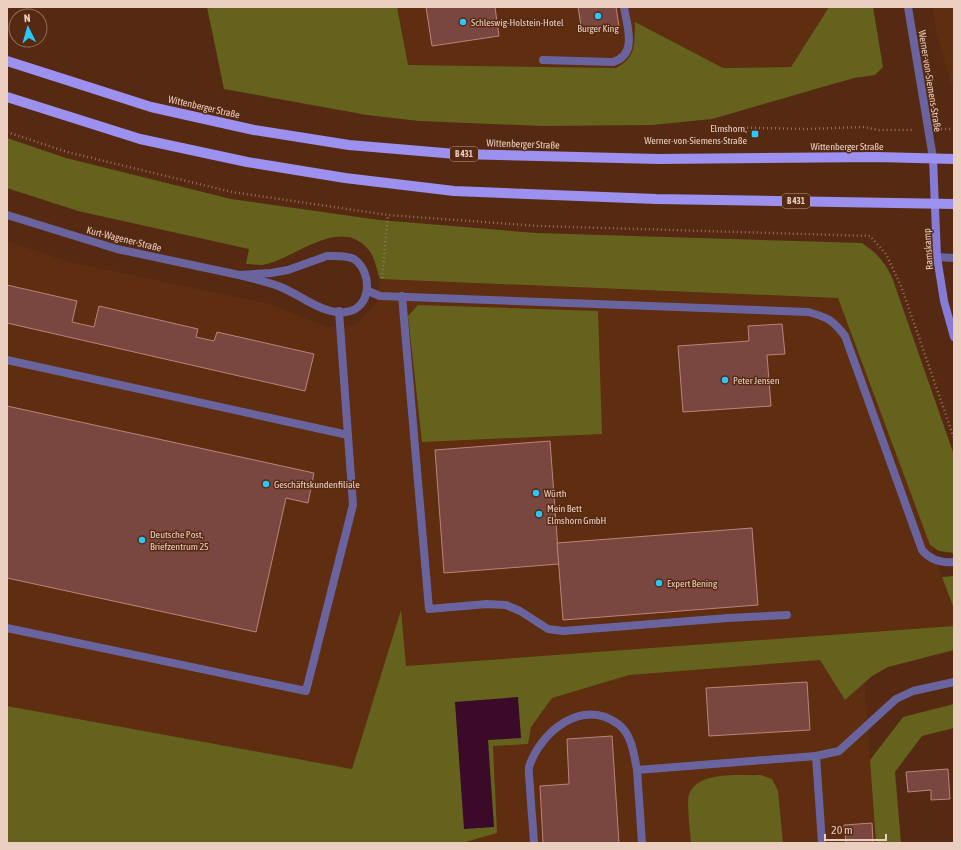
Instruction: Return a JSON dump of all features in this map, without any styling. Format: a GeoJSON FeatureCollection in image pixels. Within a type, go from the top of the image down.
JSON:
{"type":"FeatureCollection","features":[{"type":"Feature","properties":{"kind":"main road","name":"Wittenberger Straße"},"geometry":{"type":"LineString","coordinates":[[7,61],[151,107],[254,130],[349,145],[456,154],[658,160],[954,159]]}},
{"type":"Feature","properties":{"kind":"main road","name":"B 431"},"geometry":{"type":"LineString","coordinates":[[7,97],[140,139],[246,162],[345,178],[454,191],[656,199],[954,204]]}},
{"type":"Feature","properties":{"kind":"street"},"geometry":{"type":"LineString","coordinates":[[543,60],[613,62],[621,60],[627,54],[629,43],[624,7]]}},
{"type":"Feature","properties":{"kind":"street","name":"Werner-von-Siemens-Straße"},"geometry":{"type":"LineString","coordinates":[[908,7],[933,158]]}},
{"type":"Feature","properties":{"kind":"street","name":"Ramskamp"},"geometry":{"type":"LineString","coordinates":[[933,158],[937,257],[944,301],[954,337]]}},
{"type":"Feature","properties":{"kind":"street","name":"Kurt-Wagener-Straße"},"geometry":{"type":"LineString","coordinates":[[7,215],[117,249],[239,275],[282,287],[328,310],[339,312]]}},
{"type":"Feature","properties":{"kind":"street","name":"Kurt-Wagener-Straße"},"geometry":{"type":"LineString","coordinates":[[239,275],[271,274],[288,270],[327,256],[342,256],[354,259],[362,267],[366,275],[368,291]]}},
{"type":"Feature","properties":{"kind":"street"},"geometry":{"type":"LineString","coordinates":[[937,257],[954,258]]}},
{"type":"Feature","properties":{"kind":"street"},"geometry":{"type":"LineString","coordinates":[[7,628],[306,691],[353,504],[339,312],[346,312],[355,308],[361,303],[368,291],[380,296],[808,312],[821,315],[835,323],[845,336],[922,550],[927,556],[939,561],[954,562]]}},
{"type":"Feature","properties":{"kind":"street"},"geometry":{"type":"LineString","coordinates":[[402,296],[429,609],[487,604],[506,605],[520,611],[548,629],[563,631],[728,618],[787,615]]}},
{"type":"Feature","properties":{"kind":"street"},"geometry":{"type":"LineString","coordinates":[[7,360],[348,435]]}},
{"type":"Feature","properties":{"kind":"street"},"geometry":{"type":"LineString","coordinates":[[637,770],[816,756],[839,751],[896,699],[913,691],[954,682]]}},
{"type":"Feature","properties":{"kind":"street"},"geometry":{"type":"LineString","coordinates":[[534,843],[529,768],[540,745],[558,725],[578,715],[601,715],[618,724],[631,742],[637,770],[642,843]]}},
{"type":"Feature","properties":{"kind":"street"},"geometry":{"type":"LineString","coordinates":[[816,756],[822,843]]}},
{"type":"Feature","properties":{"kind":"path"},"geometry":{"type":"LineString","coordinates":[[715,127],[806,129],[864,127],[878,130],[954,129]]}},
{"type":"Feature","properties":{"kind":"path"},"geometry":{"type":"LineString","coordinates":[[7,132],[67,152],[232,192],[388,215],[538,226],[870,236],[886,254],[901,286],[954,438]]}},
{"type":"Feature","properties":{"kind":"shaded area"},"geometry":{"type":"Polygon","coordinates":[[[207,7],[397,7],[408,65],[616,68],[623,64],[631,54],[634,43],[635,22],[723,68],[791,67],[829,7],[873,7],[883,67],[875,75],[854,78],[712,119],[652,125],[543,126],[419,121],[367,115],[224,89],[207,7]]]}},
{"type":"Feature","properties":{"kind":"shaded area"},"geometry":{"type":"Polygon","coordinates":[[[397,7],[829,7],[792,67],[723,68],[635,23],[634,46],[631,56],[625,63],[616,68],[408,65],[397,7]]]}},
{"type":"Feature","properties":{"kind":"shaded area"},"geometry":{"type":"Polygon","coordinates":[[[932,7],[954,7],[954,84],[951,84],[936,31],[932,7]]]}},
{"type":"Feature","properties":{"kind":"shaded area"},"geometry":{"type":"Polygon","coordinates":[[[7,138],[66,158],[231,199],[379,220],[536,233],[862,243],[880,259],[887,268],[893,280],[954,455],[954,553],[939,551],[930,545],[838,298],[380,279],[371,253],[359,242],[346,237],[332,237],[262,265],[246,264],[249,249],[78,211],[7,188],[7,138]]]}},
{"type":"Feature","properties":{"kind":"shaded area"},"geometry":{"type":"Polygon","coordinates":[[[7,241],[69,262],[270,304],[327,327],[355,325],[376,304],[380,279],[838,298],[954,609],[954,626],[861,633],[876,843],[419,843],[401,611],[352,769],[7,706],[7,241]]]}},
{"type":"Feature","properties":{"kind":"shaded area"},"geometry":{"type":"Polygon","coordinates":[[[418,305],[598,311],[602,434],[422,442],[408,316],[418,305]]]}},
{"type":"Feature","properties":{"kind":"shaded area"},"geometry":{"type":"Polygon","coordinates":[[[954,576],[954,609],[942,577],[954,576]]]}},
{"type":"Feature","properties":{"kind":"shaded area"},"geometry":{"type":"Polygon","coordinates":[[[401,610],[406,666],[954,626],[954,650],[888,667],[872,676],[845,700],[820,660],[629,675],[552,698],[531,727],[528,744],[493,746],[497,833],[462,843],[7,843],[7,706],[352,769],[401,610]]]}},
{"type":"Feature","properties":{"kind":"shaded area"},"geometry":{"type":"Polygon","coordinates":[[[518,697],[521,738],[488,740],[494,827],[464,829],[455,702],[518,697]]]}},
{"type":"Feature","properties":{"kind":"shaded area"},"geometry":{"type":"Polygon","coordinates":[[[954,704],[954,728],[922,736],[895,772],[901,843],[876,843],[870,760],[903,717],[954,704]]]}},
{"type":"Feature","properties":{"kind":"shaded area"},"geometry":{"type":"Polygon","coordinates":[[[761,775],[772,779],[778,791],[783,843],[691,843],[688,802],[690,792],[696,784],[716,777],[761,775]]]}},
{"type":"Feature","properties":{"kind":"building","name":"Schleswig-Holstein-Hotel"},"geometry":{"type":"Polygon","coordinates":[[[426,7],[495,7],[499,36],[432,46],[426,7]]]}},
{"type":"Feature","properties":{"kind":"building","name":"Burger King"},"geometry":{"type":"Polygon","coordinates":[[[578,7],[616,7],[619,26],[582,32],[578,7]]]}},
{"type":"Feature","properties":{"kind":"building"},"geometry":{"type":"Polygon","coordinates":[[[7,285],[77,301],[72,322],[94,327],[99,306],[198,329],[196,337],[214,341],[217,332],[314,354],[305,391],[7,323],[7,285]]]}},
{"type":"Feature","properties":{"kind":"building","name":"Peter Jensen"},"geometry":{"type":"Polygon","coordinates":[[[782,324],[785,354],[767,355],[771,406],[683,412],[678,346],[749,341],[748,326],[782,324]]]}},
{"type":"Feature","properties":{"kind":"building","name":"Deutsche Post, Briefzentrum 25"},"geometry":{"type":"Polygon","coordinates":[[[7,406],[314,473],[308,503],[286,498],[256,632],[7,578],[7,406]]]}},
{"type":"Feature","properties":{"kind":"building"},"geometry":{"type":"Polygon","coordinates":[[[550,441],[559,564],[444,573],[435,450],[550,441]]]}},
{"type":"Feature","properties":{"kind":"building","name":"Expert Bening"},"geometry":{"type":"Polygon","coordinates":[[[752,528],[758,605],[563,620],[557,543],[752,528]]]}},
{"type":"Feature","properties":{"kind":"building"},"geometry":{"type":"Polygon","coordinates":[[[807,682],[810,730],[709,736],[706,688],[807,682]]]}},
{"type":"Feature","properties":{"kind":"building"},"geometry":{"type":"Polygon","coordinates":[[[612,736],[619,843],[543,843],[540,786],[569,784],[567,739],[612,736]]]}},
{"type":"Feature","properties":{"kind":"building"},"geometry":{"type":"Polygon","coordinates":[[[948,769],[950,799],[931,800],[931,790],[908,792],[906,772],[948,769]]]}},
{"type":"Feature","properties":{"kind":"building"},"geometry":{"type":"Polygon","coordinates":[[[872,823],[873,843],[846,843],[844,825],[872,823]]]}},
{"type":"Feature","properties":{"kind":"place","name":"Burger King"},"geometry":{"type":"Point","coordinates":[598,16]}},
{"type":"Feature","properties":{"kind":"place","name":"Schleswig-Holstein-Hotel"},"geometry":{"type":"Point","coordinates":[463,22]}},
{"type":"Feature","properties":{"kind":"place","name":"Elmshorn, Werner-von-Siemens-Straße"},"geometry":{"type":"Point","coordinates":[755,134]}},
{"type":"Feature","properties":{"kind":"place","name":"Peter Jensen"},"geometry":{"type":"Point","coordinates":[725,380]}},
{"type":"Feature","properties":{"kind":"place","name":"Geschäftskundenfiliale"},"geometry":{"type":"Point","coordinates":[266,484]}},
{"type":"Feature","properties":{"kind":"place","name":"Würth"},"geometry":{"type":"Point","coordinates":[536,493]}},
{"type":"Feature","properties":{"kind":"place","name":"Mein Bett Elmshorn GmbH"},"geometry":{"type":"Point","coordinates":[539,514]}},
{"type":"Feature","properties":{"kind":"place","name":"Deutsche Post, Briefzentrum 25"},"geometry":{"type":"Point","coordinates":[142,540]}},
{"type":"Feature","properties":{"kind":"place","name":"Expert Bening"},"geometry":{"type":"Point","coordinates":[659,583]}}]}
